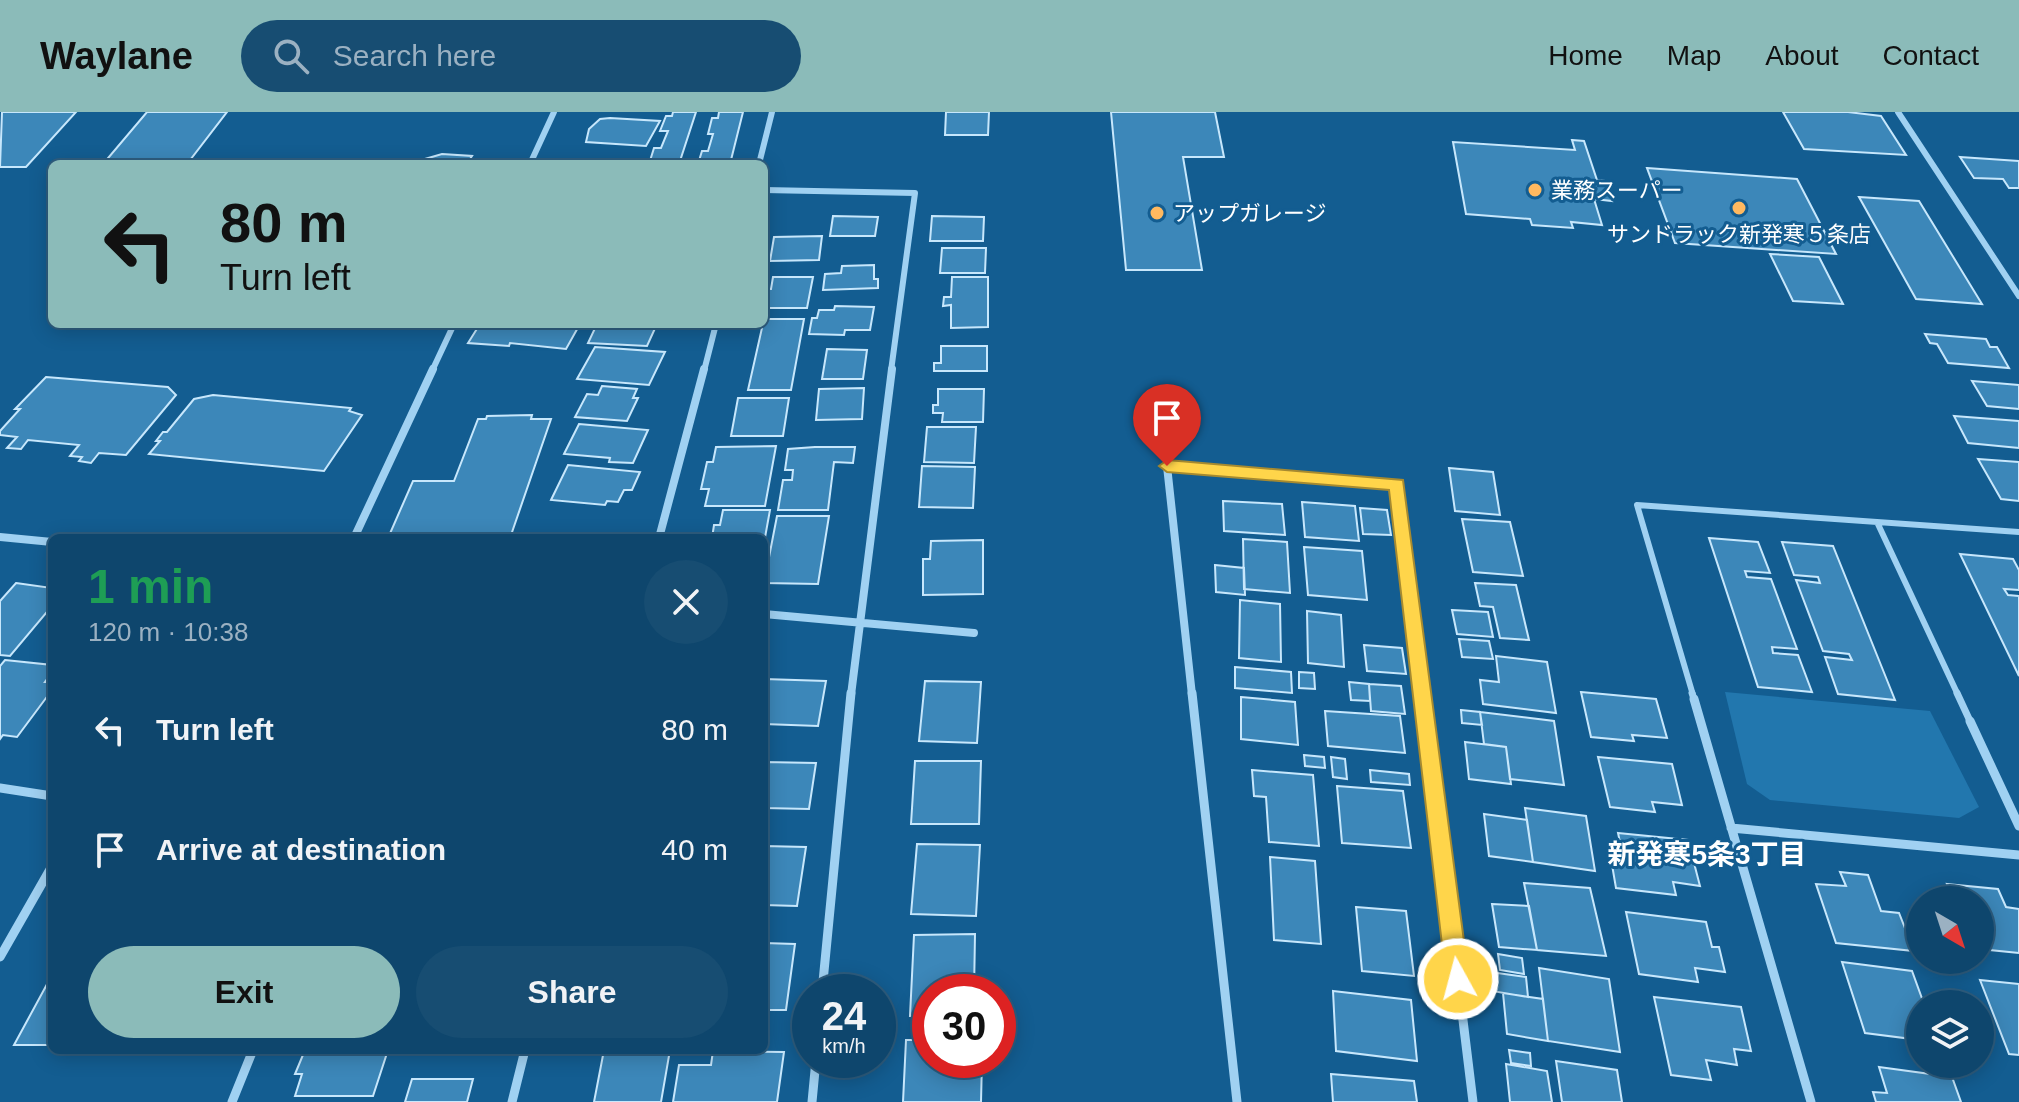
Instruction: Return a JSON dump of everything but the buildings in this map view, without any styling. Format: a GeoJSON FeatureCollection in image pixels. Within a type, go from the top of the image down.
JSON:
{"type":"FeatureCollection","features":[{"type":"Feature","properties":{"kind":"street"},"geometry":{"type":"LineString","coordinates":[[532,160],[554,112]]}},
{"type":"Feature","properties":{"kind":"street"},"geometry":{"type":"LineString","coordinates":[[760,160],[772,112]]}},
{"type":"Feature","properties":{"kind":"street"},"geometry":{"type":"LineString","coordinates":[[1898,112],[2019,296]]}},
{"type":"Feature","properties":{"kind":"street"},"geometry":{"type":"LineString","coordinates":[[768,190],[915,193],[858,622],[824,974]]}},
{"type":"Feature","properties":{"kind":"street"},"geometry":{"type":"LineString","coordinates":[[356,534],[452,328]]}},
{"type":"Feature","properties":{"kind":"street"},"geometry":{"type":"LineString","coordinates":[[660,534],[715,328]]}},
{"type":"Feature","properties":{"kind":"street"},"geometry":{"type":"LineString","coordinates":[[1237,1102],[1167,466],[1397,485],[1473,1102]]}},
{"type":"Feature","properties":{"kind":"street"},"geometry":{"type":"LineString","coordinates":[[0,537],[48,542]]}},
{"type":"Feature","properties":{"kind":"street"},"geometry":{"type":"LineString","coordinates":[[768,614],[974,633]]}},
{"type":"Feature","properties":{"kind":"street"},"geometry":{"type":"LineString","coordinates":[[1694,699],[1811,1102]]}},
{"type":"Feature","properties":{"kind":"street"},"geometry":{"type":"LineString","coordinates":[[1970,721],[2019,826]]}},
{"type":"Feature","properties":{"kind":"street"},"geometry":{"type":"LineString","coordinates":[[0,788],[48,795]]}},
{"type":"Feature","properties":{"kind":"street"},"geometry":{"type":"LineString","coordinates":[[1731,828],[2019,855]]}},
{"type":"Feature","properties":{"kind":"street"},"geometry":{"type":"LineString","coordinates":[[0,957],[48,873]]}},
{"type":"Feature","properties":{"kind":"street"},"geometry":{"type":"LineString","coordinates":[[232,1102],[251,1054]]}},
{"type":"Feature","properties":{"kind":"street"},"geometry":{"type":"LineString","coordinates":[[512,1102],[524,1054]]}},
{"type":"Feature","properties":{"kind":"street"},"geometry":{"type":"LineString","coordinates":[[812,1102],[814,1078]]}},
{"type":"Feature","properties":{"kind":"lane"},"geometry":{"type":"LineString","coordinates":[[1694,699],[1637,505],[2019,532]]}},
{"type":"Feature","properties":{"kind":"lane"},"geometry":{"type":"LineString","coordinates":[[1877,522],[1970,721]]}},
{"type":"Feature","properties":{"kind":"shaded area"},"geometry":{"type":"Polygon","coordinates":[[[1725,692],[1930,711],[1979,807],[1959,818],[1770,800],[1747,784],[1725,692]]]}},
{"type":"Feature","properties":{"kind":"place","name":"業務スーパー"},"geometry":{"type":"Point","coordinates":[1535,190]}},
{"type":"Feature","properties":{"kind":"place","name":"サンドラック新発寒５条店"},"geometry":{"type":"Point","coordinates":[1739,208]}},
{"type":"Feature","properties":{"kind":"place","name":"アップガレージ"},"geometry":{"type":"Point","coordinates":[1157,213]}},
{"type":"Feature","properties":{"kind":"district","name":"新発寒5条3丁目"},"geometry":{"type":"Point","coordinates":[1707,854]}},
{"type":"Feature","properties":{"kind":"route"},"geometry":{"type":"LineString","coordinates":[[1167,466],[1397,485],[1458,979]]}}]}
